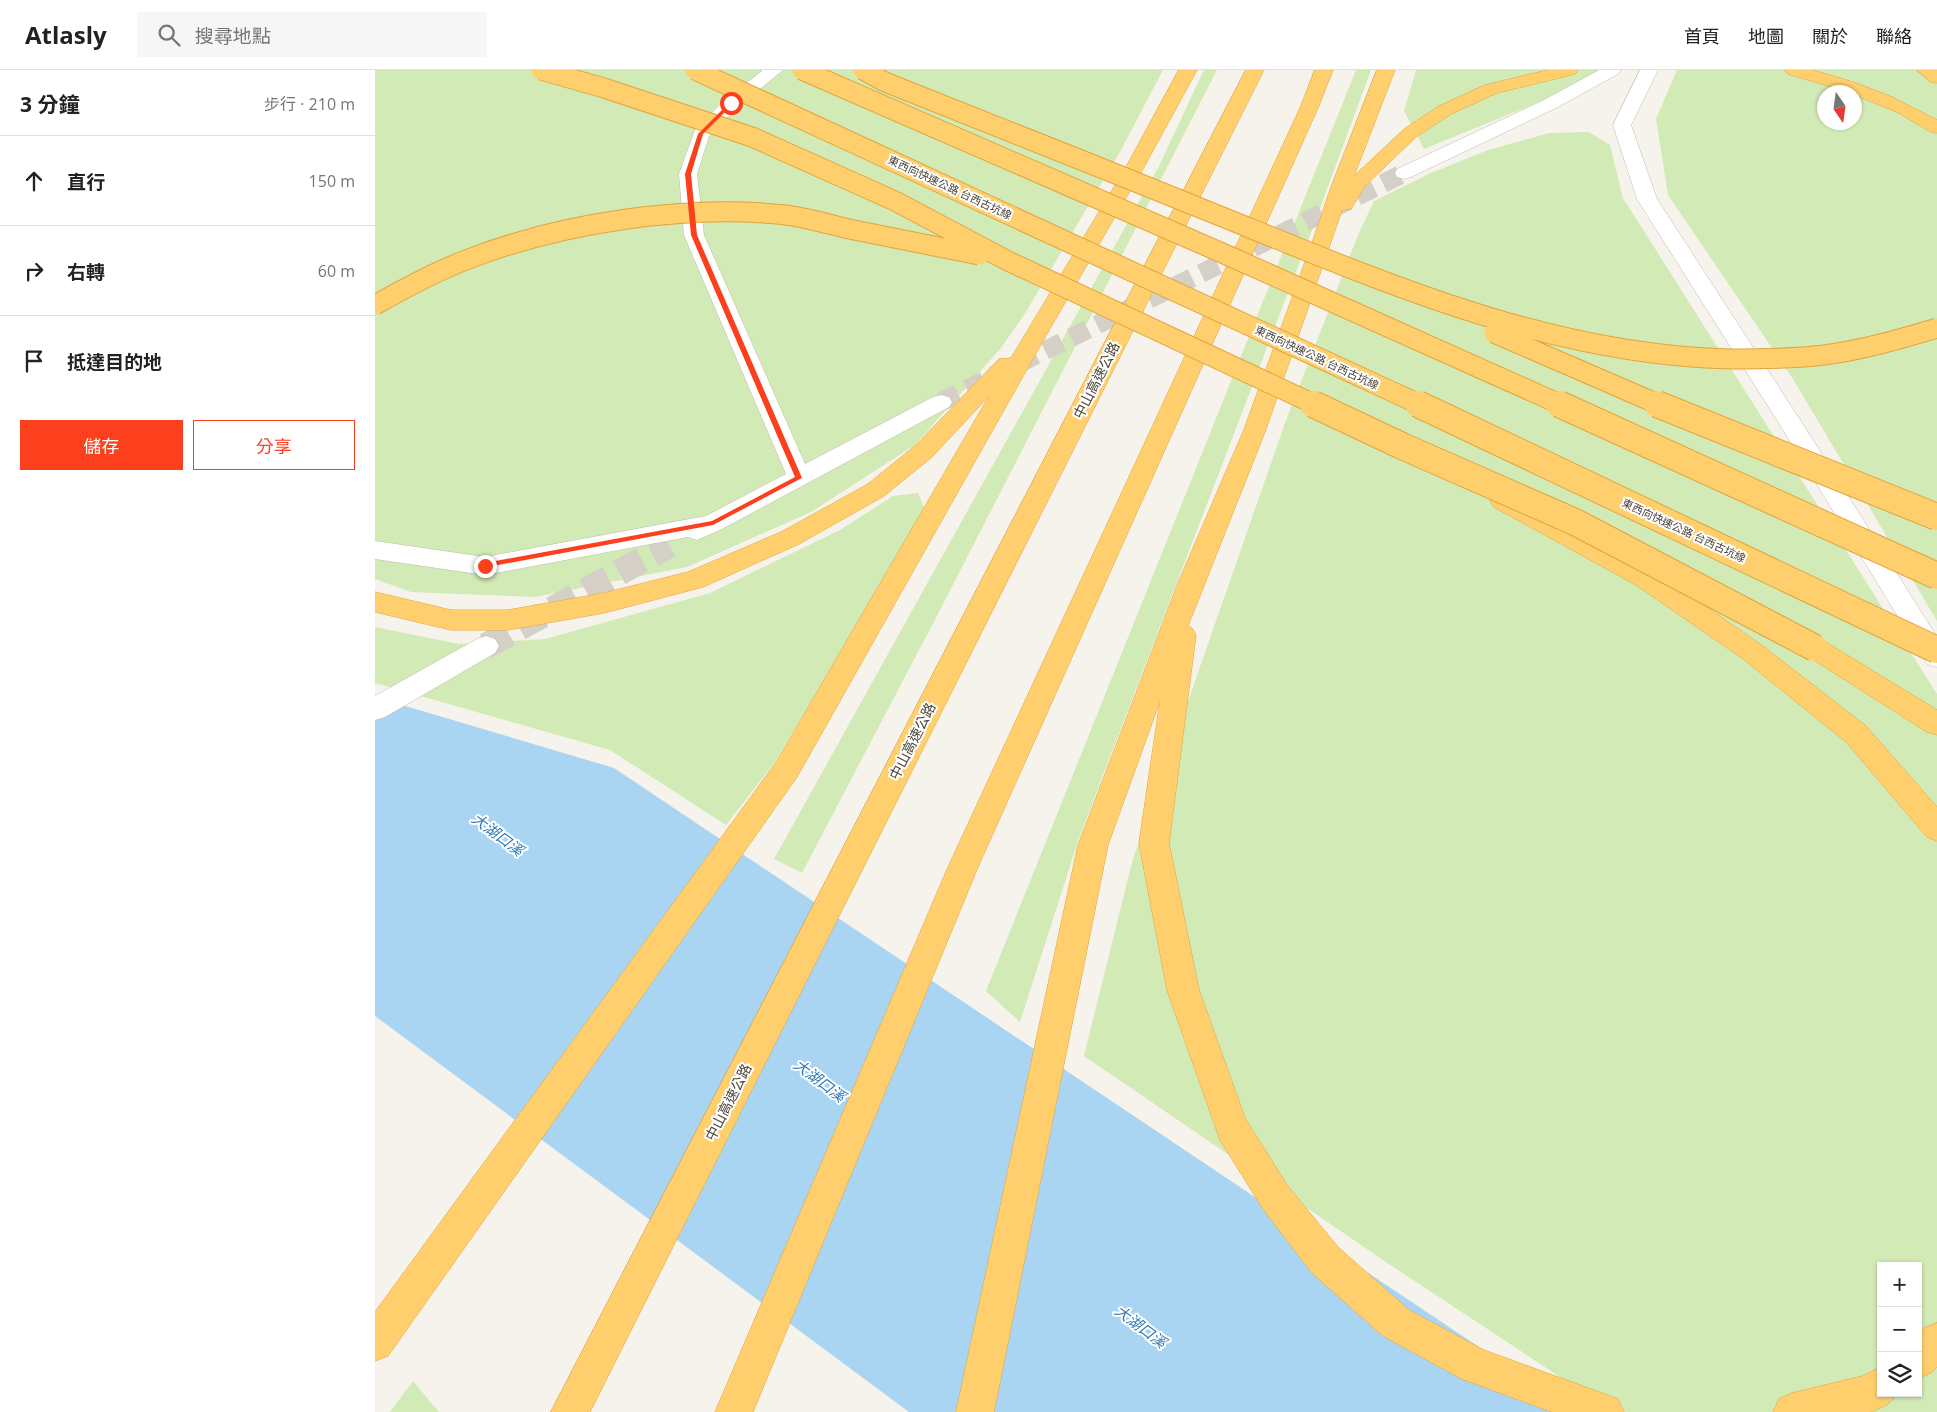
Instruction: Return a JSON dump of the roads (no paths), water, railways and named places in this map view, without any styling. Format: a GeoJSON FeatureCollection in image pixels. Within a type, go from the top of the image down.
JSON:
{"type":"FeatureCollection","features":[{"type":"Feature","properties":{"kind":"highway"},"geometry":{"type":"LineString","coordinates":[[541,70],[604,88],[752,138],[895,200],[1008,261],[1402,446],[1575,522],[1815,648],[1937,724]]}},
{"type":"Feature","properties":{"kind":"highway","name":"東西向快速公路 台西古坑線"},"geometry":{"type":"LineString","coordinates":[[695,70],[1435,412],[1937,650]]}},
{"type":"Feature","properties":{"kind":"highway"},"geometry":{"type":"LineString","coordinates":[[802,70],[1037,170],[1937,576]]}},
{"type":"Feature","properties":{"kind":"highway"},"geometry":{"type":"LineString","coordinates":[[863,70],[1356,271],[1576,370],[1846,482],[1937,517]]}},
{"type":"Feature","properties":{"kind":"highway"},"geometry":{"type":"LineString","coordinates":[[1135,167],[1143,127],[1176,70]]}},
{"type":"Feature","properties":{"kind":"highway"},"geometry":{"type":"LineString","coordinates":[[375,1343],[787,769],[1037,332],[1135,167],[1188,70]]}},
{"type":"Feature","properties":{"kind":"highway","name":"中山高速公路"},"geometry":{"type":"LineString","coordinates":[[570,1412],[1255,70]]}},
{"type":"Feature","properties":{"kind":"highway"},"geometry":{"type":"LineString","coordinates":[[734,1412],[963,867],[1305,117],[1324,70]]}},
{"type":"Feature","properties":{"kind":"highway"},"geometry":{"type":"LineString","coordinates":[[975,1412],[1093,845],[1191,583],[1254,432],[1322,244],[1340,187],[1387,70]]}},
{"type":"Feature","properties":{"kind":"highway"},"geometry":{"type":"LineString","coordinates":[[1322,244],[1357,183],[1410,133],[1445,110],[1491,89],[1569,70]]}},
{"type":"Feature","properties":{"kind":"highway"},"geometry":{"type":"LineString","coordinates":[[1794,70],[1842,84],[1888,101],[1937,128]]}},
{"type":"Feature","properties":{"kind":"highway"},"geometry":{"type":"LineString","coordinates":[[1926,70],[1937,78]]}},
{"type":"Feature","properties":{"kind":"highway"},"geometry":{"type":"LineString","coordinates":[[375,305],[390,295],[449,267],[560,231],[697,213],[784,215],[1008,261]]}},
{"type":"Feature","properties":{"kind":"highway"},"geometry":{"type":"LineString","coordinates":[[1356,271],[1473,313],[1553,335],[1655,354],[1705,358],[1775,359],[1816,356],[1896,342],[1937,328]]}},
{"type":"Feature","properties":{"kind":"highway"},"geometry":{"type":"LineString","coordinates":[[375,602],[451,620],[508,620],[604,603],[694,580],[790,538],[876,490],[924,452],[1037,332]]}},
{"type":"Feature","properties":{"kind":"highway"},"geometry":{"type":"LineString","coordinates":[[1402,446],[1645,578],[1751,651],[1856,734],[1937,828]]}},
{"type":"Feature","properties":{"kind":"highway"},"geometry":{"type":"LineString","coordinates":[[1191,583],[1153,843],[1183,990],[1232,1128],[1275,1198],[1325,1260],[1396,1323],[1475,1366],[1605,1412]]}},
{"type":"Feature","properties":{"kind":"highway"},"geometry":{"type":"LineString","coordinates":[[1922,1356],[1937,1341]]}},
{"type":"Feature","properties":{"kind":"highway"},"geometry":{"type":"LineString","coordinates":[[1792,1412],[1871,1393],[1877,1389]]}},
{"type":"Feature","properties":{"kind":"street"},"geometry":{"type":"LineString","coordinates":[[774,70],[731,103],[701,134],[688,174],[694,235],[799,478]]}},
{"type":"Feature","properties":{"kind":"street"},"geometry":{"type":"LineString","coordinates":[[1403,173],[1550,104],[1612,70]]}},
{"type":"Feature","properties":{"kind":"street"},"geometry":{"type":"LineString","coordinates":[[1649,70],[1622,125],[1647,199],[1805,446],[1937,659]]}},
{"type":"Feature","properties":{"kind":"street"},"geometry":{"type":"LineString","coordinates":[[669,546],[941,402]]}},
{"type":"Feature","properties":{"kind":"street"},"geometry":{"type":"LineString","coordinates":[[375,550],[485,566],[713,523]]}},
{"type":"Feature","properties":{"kind":"street"},"geometry":{"type":"LineString","coordinates":[[375,709],[486,646]]}},
{"type":"Feature","properties":{"kind":"water","name":"大湖口溪"},"geometry":{"type":"Polygon","coordinates":[[[375,697],[614,768],[1576,1412],[909,1412],[375,1016],[375,697]]]}},
{"type":"Feature","properties":{"kind":"tunnel"},"geometry":{"type":"LineString","coordinates":[[941,402],[1404,173]]}},
{"type":"Feature","properties":{"kind":"tunnel"},"geometry":{"type":"LineString","coordinates":[[486,646],[669,545]]}}]}
